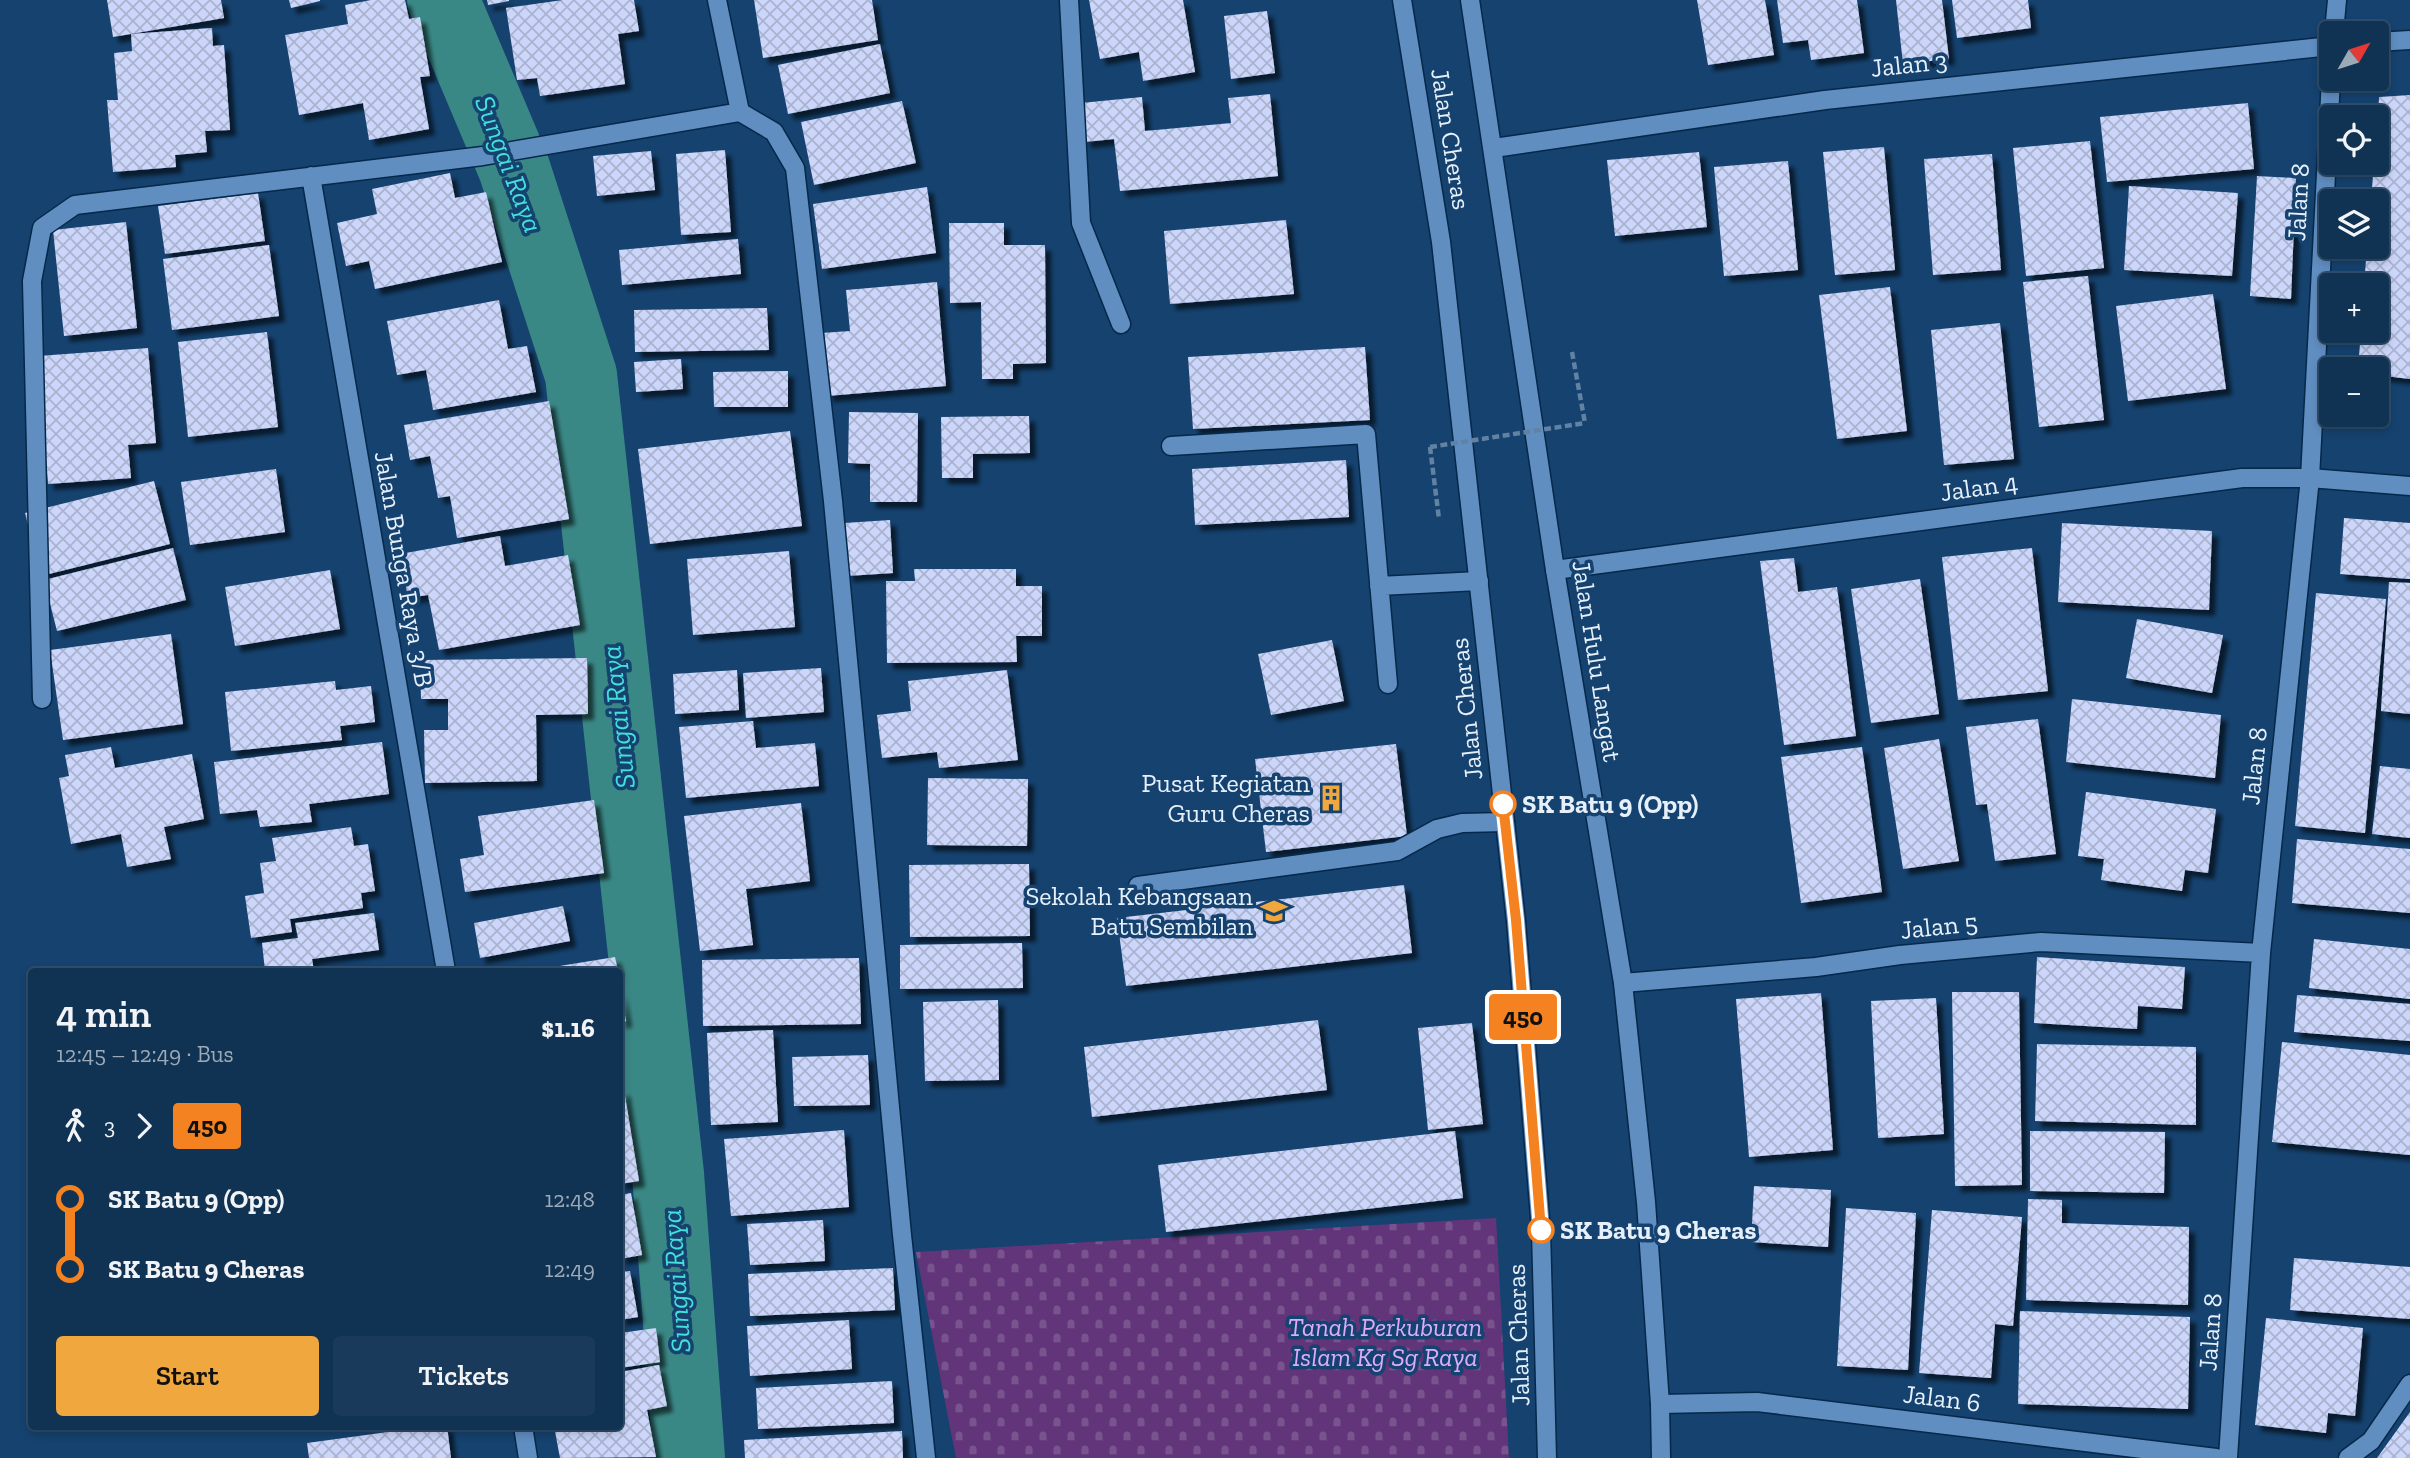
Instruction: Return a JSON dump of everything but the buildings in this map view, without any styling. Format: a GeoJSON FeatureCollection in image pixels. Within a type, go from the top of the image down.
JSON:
{"type":"FeatureCollection","features":[{"type":"Feature","properties":{"kind":"street"},"geometry":{"type":"LineString","coordinates":[[717,0],[740,112]]}},
{"type":"Feature","properties":{"kind":"street"},"geometry":{"type":"LineString","coordinates":[[1069,0],[1081,223],[1121,324]]}},
{"type":"Feature","properties":{"kind":"street","name":"Jalan Cheras"},"geometry":{"type":"LineString","coordinates":[[1402,0],[1441,242],[1516,920],[1541,1230],[1547,1458]]}},
{"type":"Feature","properties":{"kind":"street","name":"Jalan Hulu Langat"},"geometry":{"type":"LineString","coordinates":[[1470,0],[1555,570],[1623,983],[1646,1202],[1660,1404],[1661,1458]]}},
{"type":"Feature","properties":{"kind":"street"},"geometry":{"type":"LineString","coordinates":[[2335,21],[2337,0]]}},
{"type":"Feature","properties":{"kind":"street"},"geometry":{"type":"LineString","coordinates":[[2389,41],[2410,40]]}},
{"type":"Feature","properties":{"kind":"street","name":"Jalan 3"},"geometry":{"type":"LineString","coordinates":[[1494,148],[1825,100],[2319,47]]}},
{"type":"Feature","properties":{"kind":"street","name":"Jalan 8"},"geometry":{"type":"LineString","coordinates":[[2228,1458],[2261,953],[2310,478],[2330,91]]}},
{"type":"Feature","properties":{"kind":"street"},"geometry":{"type":"LineString","coordinates":[[42,699],[32,281],[42,228],[75,205],[482,156],[740,112],[774,132],[795,167],[833,500],[926,1458]]}},
{"type":"Feature","properties":{"kind":"street","name":"Jalan Bunga Raya 3/B"},"geometry":{"type":"LineString","coordinates":[[311,176],[445,968]]}},
{"type":"Feature","properties":{"kind":"street"},"geometry":{"type":"LineString","coordinates":[[1171,446],[1366,434],[1388,684]]}},
{"type":"Feature","properties":{"kind":"street","name":"Jalan 4"},"geometry":{"type":"LineString","coordinates":[[1555,570],[2242,478],[2310,478],[2410,486]]}},
{"type":"Feature","properties":{"kind":"street"},"geometry":{"type":"LineString","coordinates":[[1379,586],[1479,580]]}},
{"type":"Feature","properties":{"kind":"street"},"geometry":{"type":"LineString","coordinates":[[1138,886],[1397,851],[1437,829],[1462,823],[1505,822]]}},
{"type":"Feature","properties":{"kind":"street","name":"Jalan 5"},"geometry":{"type":"LineString","coordinates":[[1623,983],[1816,967],[1900,955],[2041,942],[2261,953]]}},
{"type":"Feature","properties":{"kind":"street"},"geometry":{"type":"LineString","coordinates":[[2348,1458],[2371,1441],[2410,1384]]}},
{"type":"Feature","properties":{"kind":"street","name":"Jalan 6"},"geometry":{"type":"LineString","coordinates":[[1660,1404],[1757,1402],[2216,1458]]}},
{"type":"Feature","properties":{"kind":"street"},"geometry":{"type":"LineString","coordinates":[[524,1430],[528,1458]]}},
{"type":"Feature","properties":{"kind":"path"},"geometry":{"type":"LineString","coordinates":[[1440,529],[1430,447],[1585,423],[1572,352]]}},
{"type":"Feature","properties":{"kind":"green space","name":"Tanah Perkuburan Islam Kg Sg Raya"},"geometry":{"type":"Polygon","coordinates":[[[1496,1218],[1509,1458],[956,1458],[916,1252],[1496,1218]]]}},
{"type":"Feature","properties":{"kind":"waterway","name":"Sungai Raya"},"geometry":{"type":"LineString","coordinates":[[443,0],[514,168],[581,375],[668,1174],[689,1458]]}},
{"type":"Feature","properties":{"kind":"bus line","name":"450"},"geometry":{"type":"LineString","coordinates":[[1503,804],[1516,920],[1541,1230]]}},
{"type":"Feature","properties":{"kind":"place","name":"Pusat Kegiatan Guru Cheras"},"geometry":{"type":"Point","coordinates":[1331,798]}},
{"type":"Feature","properties":{"kind":"place","name":"SK Batu 9 (Opp)"},"geometry":{"type":"Point","coordinates":[1503,804]}},
{"type":"Feature","properties":{"kind":"place","name":"Sekolah Kebangsaan Batu Sembilan"},"geometry":{"type":"Point","coordinates":[1274,911]}},
{"type":"Feature","properties":{"kind":"place","name":"SK Batu 9 Cheras"},"geometry":{"type":"Point","coordinates":[1541,1230]}}]}
